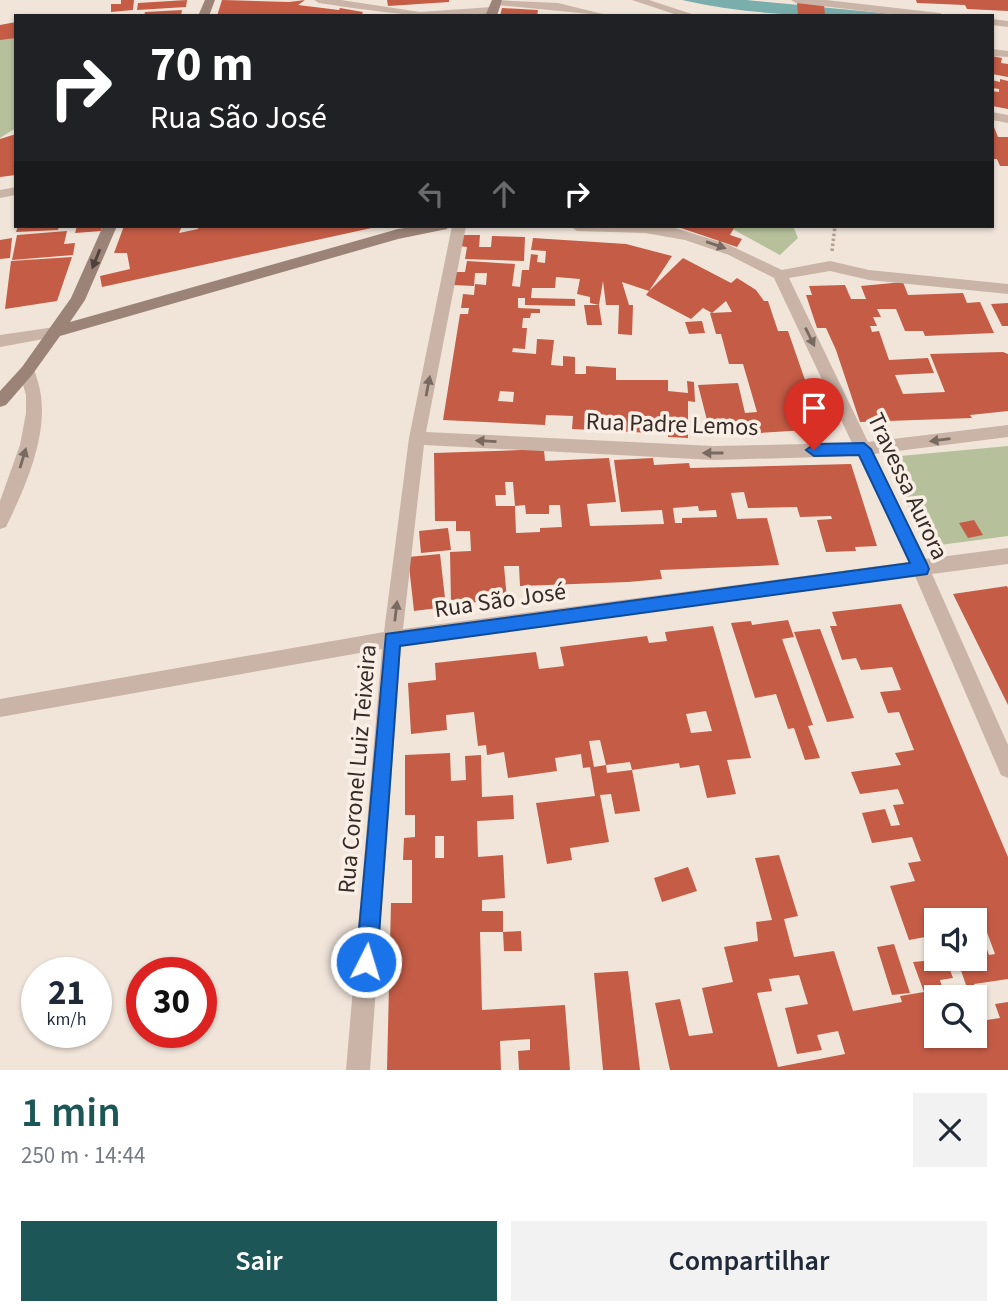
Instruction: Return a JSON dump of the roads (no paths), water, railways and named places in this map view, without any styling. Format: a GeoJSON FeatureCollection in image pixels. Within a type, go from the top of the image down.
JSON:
{"type":"FeatureCollection","features":[{"type":"Feature","properties":{"kind":"main road"},"geometry":{"type":"LineString","coordinates":[[0,401],[27,371],[78,300],[109,228]]}},
{"type":"Feature","properties":{"kind":"main road"},"geometry":{"type":"LineString","coordinates":[[55,332],[398,230],[420,228]]}},
{"type":"Feature","properties":{"kind":"street"},"geometry":{"type":"LineString","coordinates":[[319,0],[407,14]]}},
{"type":"Feature","properties":{"kind":"street"},"geometry":{"type":"LineString","coordinates":[[637,0],[686,14]]}},
{"type":"Feature","properties":{"kind":"street"},"geometry":{"type":"LineString","coordinates":[[796,0],[923,14]]}},
{"type":"Feature","properties":{"kind":"street"},"geometry":{"type":"LineString","coordinates":[[436,14],[494,7],[558,6],[596,14]]}},
{"type":"Feature","properties":{"kind":"street","name":"Rua Coronel Luiz Teixeira"},"geometry":{"type":"LineString","coordinates":[[358,1070],[392,639],[418,438],[459,228]]}},
{"type":"Feature","properties":{"kind":"street"},"geometry":{"type":"LineString","coordinates":[[635,228],[685,235],[729,250],[780,275],[830,266],[869,275],[1008,289]]}},
{"type":"Feature","properties":{"kind":"street","name":"Travessa Aurora"},"geometry":{"type":"LineString","coordinates":[[780,275],[921,569],[1008,768]]}},
{"type":"Feature","properties":{"kind":"street"},"geometry":{"type":"LineString","coordinates":[[0,341],[55,332]]}},
{"type":"Feature","properties":{"kind":"street"},"geometry":{"type":"LineString","coordinates":[[0,522],[16,481],[30,428],[34,400],[27,371]]}},
{"type":"Feature","properties":{"kind":"street","name":"Rua Padre Lemos"},"geometry":{"type":"LineString","coordinates":[[418,438],[714,453],[864,449],[1008,431]]}},
{"type":"Feature","properties":{"kind":"street","name":"Rua São José"},"geometry":{"type":"LineString","coordinates":[[0,708],[392,639],[1008,556]]}},
{"type":"Feature","properties":{"kind":"water"},"geometry":{"type":"Polygon","coordinates":[[[682,0],[746,0],[893,14],[787,14],[711,6],[682,0]]]}}]}
